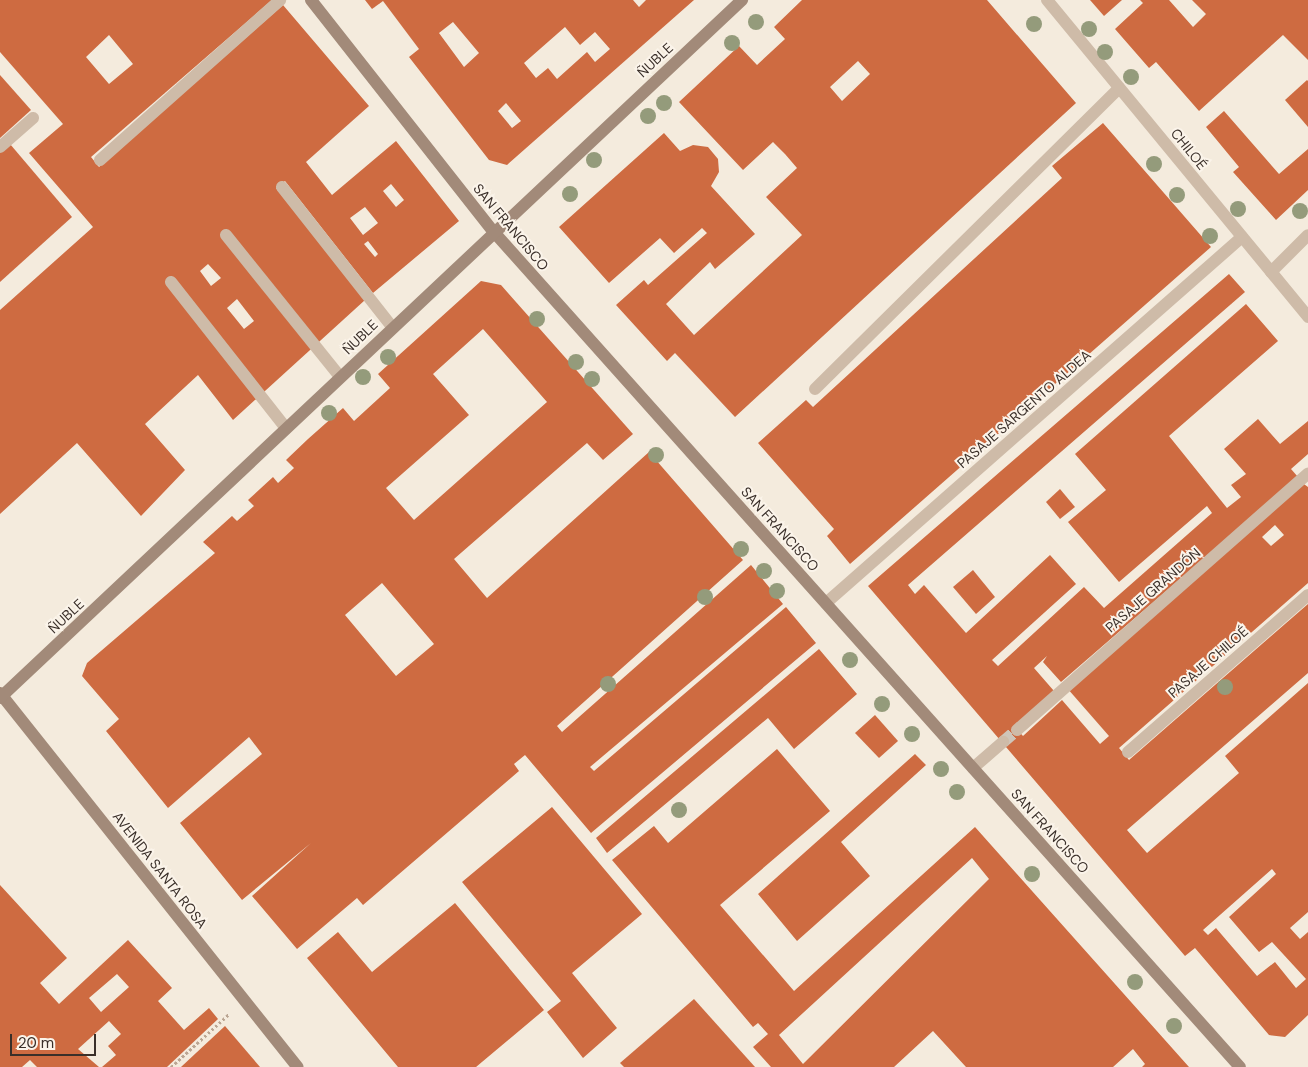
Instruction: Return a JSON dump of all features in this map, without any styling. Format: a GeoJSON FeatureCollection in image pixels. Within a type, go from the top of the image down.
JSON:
{"type":"FeatureCollection","features":[{"type":"Feature","properties":{"kind":"main road","name":"SAN FRANCISCO"},"geometry":{"type":"LineString","coordinates":[[311,0],[493,231],[1240,1067]]}},
{"type":"Feature","properties":{"kind":"main road","name":"ÑUBLE"},"geometry":{"type":"LineString","coordinates":[[1,696],[493,231],[742,0]]}},
{"type":"Feature","properties":{"kind":"main road","name":"AVENIDA SANTA ROSA"},"geometry":{"type":"LineString","coordinates":[[1,696],[297,1067]]}},
{"type":"Feature","properties":{"kind":"street"},"geometry":{"type":"LineString","coordinates":[[100,160],[280,0]]}},
{"type":"Feature","properties":{"kind":"street","name":"CHILOÉ"},"geometry":{"type":"LineString","coordinates":[[1047,0],[1308,318]]}},
{"type":"Feature","properties":{"kind":"street"},"geometry":{"type":"LineString","coordinates":[[816,389],[1119,88]]}},
{"type":"Feature","properties":{"kind":"street"},"geometry":{"type":"LineString","coordinates":[[0,147],[33,118]]}},
{"type":"Feature","properties":{"kind":"street"},"geometry":{"type":"LineString","coordinates":[[282,187],[392,327]]}},
{"type":"Feature","properties":{"kind":"street"},"geometry":{"type":"LineString","coordinates":[[226,235],[340,377]]}},
{"type":"Feature","properties":{"kind":"street"},"geometry":{"type":"LineString","coordinates":[[1270,272],[1308,235]]}},
{"type":"Feature","properties":{"kind":"street","name":"PASAJE SARGENTO ALDEA"},"geometry":{"type":"LineString","coordinates":[[826,603],[1242,237]]}},
{"type":"Feature","properties":{"kind":"street"},"geometry":{"type":"LineString","coordinates":[[171,282],[286,428]]}},
{"type":"Feature","properties":{"kind":"street","name":"PASAJE GRANDÓN"},"geometry":{"type":"LineString","coordinates":[[1017,730],[1308,474]]}},
{"type":"Feature","properties":{"kind":"street","name":"PASAJE CHILOÉ"},"geometry":{"type":"LineString","coordinates":[[1128,752],[1308,595]]}},
{"type":"Feature","properties":{"kind":"street"},"geometry":{"type":"LineString","coordinates":[[973,768],[1003,742]]}},
{"type":"Feature","properties":{"kind":"path"},"geometry":{"type":"LineString","coordinates":[[171,1067],[219,1023]]}},
{"type":"Feature","properties":{"kind":"building"},"geometry":{"type":"Polygon","coordinates":[[[0,0],[272,0],[91,157],[99,167],[283,5],[369,106],[306,162],[332,195],[396,141],[459,221],[373,293],[285,181],[276,188],[365,300],[233,420],[198,375],[145,424],[185,470],[141,516],[77,443],[0,514],[0,310],[93,227],[29,153],[63,124],[0,52],[0,0]],[[109,35],[86,57],[109,84],[133,64],[109,35]],[[391,184],[383,191],[396,207],[404,200],[391,184]],[[365,207],[350,218],[363,235],[378,223],[365,207]],[[368,241],[364,244],[375,257],[378,254],[368,241]],[[208,264],[200,271],[211,286],[221,278],[208,264]],[[237,299],[227,308],[244,329],[254,321],[237,299]]]}},
{"type":"Feature","properties":{"kind":"building"},"geometry":{"type":"Polygon","coordinates":[[[365,0],[633,0],[639,7],[646,0],[694,0],[507,165],[489,160],[409,57],[419,49],[383,1],[372,9],[365,0]],[[453,22],[439,33],[464,67],[479,53],[453,22]],[[565,27],[524,63],[536,78],[548,68],[557,79],[587,52],[595,62],[610,49],[595,32],[580,45],[565,27]],[[506,103],[498,111],[512,128],[521,121],[506,103]]]}},
{"type":"Feature","properties":{"kind":"building"},"geometry":{"type":"Polygon","coordinates":[[[802,0],[987,0],[1076,103],[735,417],[675,353],[667,361],[616,305],[644,280],[648,285],[707,233],[702,228],[674,253],[660,238],[609,283],[559,227],[664,133],[680,151],[693,145],[708,147],[718,159],[719,172],[711,186],[755,234],[715,269],[710,262],[666,304],[694,335],[802,235],[766,197],[797,168],[785,154],[773,142],[743,170],[679,102],[739,46],[757,65],[785,39],[774,27],[802,0]],[[858,61],[830,87],[842,101],[870,74],[858,61]]]}},
{"type":"Feature","properties":{"kind":"building"},"geometry":{"type":"Polygon","coordinates":[[[1090,0],[1122,0],[1104,16],[1090,0]]]}},
{"type":"Feature","properties":{"kind":"building"},"geometry":{"type":"Polygon","coordinates":[[[1140,0],[1169,0],[1193,27],[1206,14],[1192,0],[1308,0],[1308,60],[1283,35],[1199,111],[1156,62],[1149,68],[1115,29],[1143,3],[1140,0]]]}},
{"type":"Feature","properties":{"kind":"building"},"geometry":{"type":"Polygon","coordinates":[[[0,75],[31,110],[0,138],[0,75]]]}},
{"type":"Feature","properties":{"kind":"building"},"geometry":{"type":"Polygon","coordinates":[[[1308,81],[1308,127],[1285,100],[1308,81]]]}},
{"type":"Feature","properties":{"kind":"building"},"geometry":{"type":"Polygon","coordinates":[[[1224,111],[1279,174],[1308,149],[1308,190],[1276,220],[1233,172],[1239,167],[1206,127],[1224,111]]]}},
{"type":"Feature","properties":{"kind":"building"},"geometry":{"type":"Polygon","coordinates":[[[1103,123],[1211,247],[850,564],[827,536],[834,529],[758,443],[806,400],[813,407],[1062,178],[1052,166],[1103,123]]]}},
{"type":"Feature","properties":{"kind":"building"},"geometry":{"type":"Polygon","coordinates":[[[10,144],[72,217],[0,282],[0,152],[10,144]]]}},
{"type":"Feature","properties":{"kind":"building"},"geometry":{"type":"Polygon","coordinates":[[[1229,274],[1245,292],[908,585],[915,594],[924,585],[966,633],[1050,555],[1076,584],[992,660],[998,666],[1084,587],[1104,608],[1212,513],[1207,506],[1119,582],[1068,522],[1106,490],[1075,454],[1246,304],[1278,341],[1169,436],[1227,508],[1241,497],[1231,485],[1246,474],[1224,449],[1258,419],[1280,444],[1308,421],[1308,454],[1291,469],[1298,477],[1061,682],[1043,662],[1047,656],[1034,668],[1054,691],[1014,726],[1023,736],[1062,700],[1100,744],[1109,736],[1067,688],[1301,482],[1308,487],[1308,583],[1119,748],[1129,760],[1308,604],[1308,673],[1127,830],[1147,853],[1239,773],[1225,756],[1308,683],[1308,912],[1290,928],[1300,939],[1308,932],[1308,1015],[1285,1037],[1269,1035],[1195,948],[1185,956],[868,586],[1229,274]],[[1275,525],[1262,537],[1271,546],[1284,535],[1275,525]],[[1272,869],[1203,930],[1208,935],[1216,928],[1257,976],[1275,962],[1296,988],[1306,979],[1272,942],[1259,952],[1229,917],[1276,874],[1272,869]]]}},
{"type":"Feature","properties":{"kind":"building"},"geometry":{"type":"Polygon","coordinates":[[[481,281],[501,285],[633,434],[603,460],[587,443],[454,559],[487,598],[649,452],[743,560],[557,726],[562,732],[751,565],[783,604],[590,767],[594,771],[786,607],[816,643],[591,833],[525,755],[514,764],[519,771],[363,905],[357,898],[297,949],[252,896],[311,843],[242,900],[180,823],[262,754],[249,737],[168,808],[106,731],[119,719],[82,676],[87,663],[215,553],[203,542],[232,516],[237,521],[254,506],[248,500],[273,477],[278,483],[294,468],[286,460],[308,439],[343,408],[354,421],[390,388],[378,374],[481,281]],[[483,329],[433,374],[469,415],[386,488],[414,520],[547,402],[483,329]],[[382,583],[345,615],[396,676],[434,644],[382,583]]]}},
{"type":"Feature","properties":{"kind":"building"},"geometry":{"type":"Polygon","coordinates":[[[1060,489],[1075,507],[1060,519],[1046,502],[1060,489]]]}},
{"type":"Feature","properties":{"kind":"building"},"geometry":{"type":"Polygon","coordinates":[[[973,570],[995,597],[976,614],[953,587],[973,570]]]}},
{"type":"Feature","properties":{"kind":"building"},"geometry":{"type":"Polygon","coordinates":[[[819,649],[857,694],[794,749],[768,718],[607,853],[596,838],[819,649]]]}},
{"type":"Feature","properties":{"kind":"building"},"geometry":{"type":"Polygon","coordinates":[[[875,715],[898,741],[879,758],[855,733],[875,715]]]}},
{"type":"Feature","properties":{"kind":"building"},"geometry":{"type":"Polygon","coordinates":[[[777,749],[830,811],[720,905],[794,991],[975,827],[1189,1067],[1142,1067],[1145,1064],[1133,1049],[1113,1067],[966,1067],[933,1031],[894,1067],[771,1067],[753,1047],[768,1034],[758,1023],[753,1027],[612,860],[654,826],[668,843],[777,749]],[[972,858],[779,1035],[803,1064],[989,879],[972,858]]]}},
{"type":"Feature","properties":{"kind":"building"},"geometry":{"type":"Polygon","coordinates":[[[915,754],[926,765],[841,842],[870,876],[797,941],[758,894],[915,754]]]}},
{"type":"Feature","properties":{"kind":"building"},"geometry":{"type":"Polygon","coordinates":[[[552,807],[642,914],[572,973],[617,1028],[583,1058],[547,1012],[561,1001],[462,882],[552,807]]]}},
{"type":"Feature","properties":{"kind":"building"},"geometry":{"type":"Polygon","coordinates":[[[0,885],[67,958],[40,983],[59,1004],[128,940],[172,988],[158,1001],[184,1030],[209,1008],[218,1019],[167,1067],[102,1067],[116,1055],[108,1046],[121,1034],[109,1021],[78,1049],[99,1067],[37,1067],[30,1060],[22,1067],[0,1067],[0,885]],[[117,974],[89,998],[101,1012],[129,987],[117,974]]]}},
{"type":"Feature","properties":{"kind":"building"},"geometry":{"type":"Polygon","coordinates":[[[455,903],[544,1010],[476,1067],[398,1067],[307,958],[338,932],[372,972],[455,903]]]}},
{"type":"Feature","properties":{"kind":"building"},"geometry":{"type":"Polygon","coordinates":[[[694,999],[755,1067],[624,1067],[620,1063],[694,999]]]}},
{"type":"Feature","properties":{"kind":"building"},"geometry":{"type":"Polygon","coordinates":[[[225,1026],[260,1067],[181,1067],[225,1026]]]}},
{"type":"Feature","properties":{"kind":"tunnel"},"geometry":{"type":"LineString","coordinates":[[1003,742],[1017,730]]}}]}
